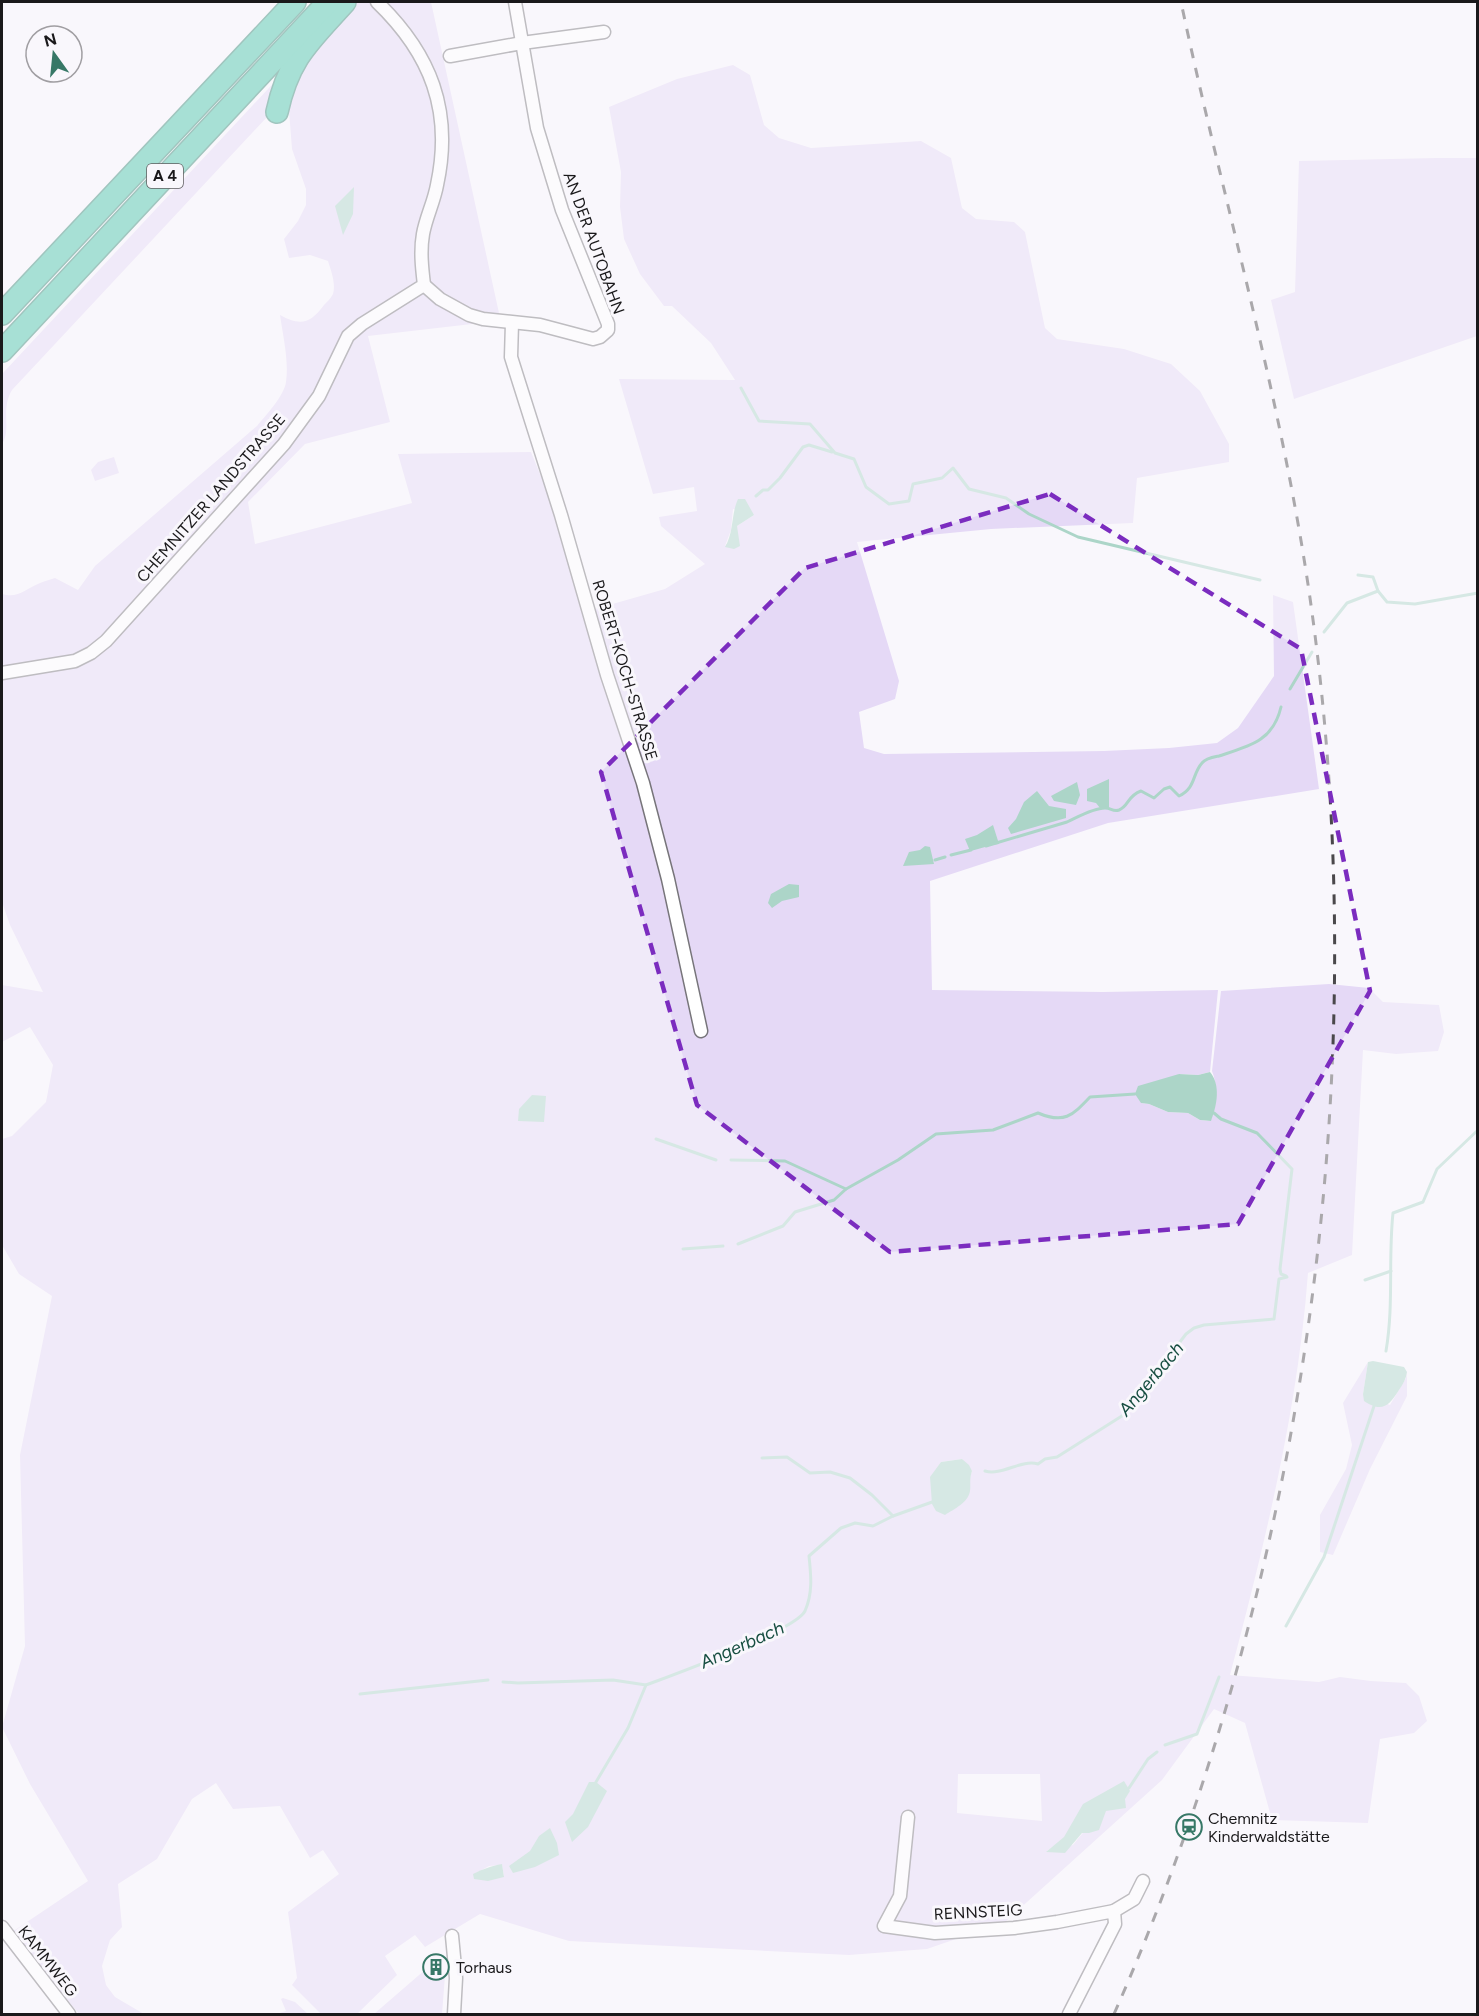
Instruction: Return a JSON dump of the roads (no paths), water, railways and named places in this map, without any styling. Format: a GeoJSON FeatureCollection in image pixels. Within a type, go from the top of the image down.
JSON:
{"type":"FeatureCollection","features":[{"type":"Feature","properties":{"kind":"highway","name":"A 4"},"geometry":{"type":"LineString","coordinates":[[2,314],[295,2]]}},
{"type":"Feature","properties":{"kind":"highway","name":"A 4"},"geometry":{"type":"LineString","coordinates":[[2,351],[328,2]]}},
{"type":"Feature","properties":{"kind":"highway"},"geometry":{"type":"LineString","coordinates":[[277,111],[286,78],[300,52],[345,2]]}},
{"type":"Feature","properties":{"kind":"street"},"geometry":{"type":"LineString","coordinates":[[378,2],[411,40],[438,96],[444,136],[437,185],[423,234],[421,257],[424,285]]}},
{"type":"Feature","properties":{"kind":"street","name":"AN DER AUTOBAHN"},"geometry":{"type":"LineString","coordinates":[[424,285],[440,299],[469,315],[540,325],[593,339],[600,338],[608,330],[608,324],[562,210],[537,128],[516,2]]}},
{"type":"Feature","properties":{"kind":"street"},"geometry":{"type":"LineString","coordinates":[[450,56],[604,32]]}},
{"type":"Feature","properties":{"kind":"street","name":"CHEMNITZER LANDSTRASSE"},"geometry":{"type":"LineString","coordinates":[[2,673],[75,661],[91,653],[106,641],[284,444],[318,396],[348,336],[362,324],[424,285]]}},
{"type":"Feature","properties":{"kind":"street","name":"ROBERT-KOCH-STRASSE"},"geometry":{"type":"LineString","coordinates":[[512,322],[511,357],[564,524],[607,675],[643,783],[674,907],[701,1031]]}},
{"type":"Feature","properties":{"kind":"street","name":"RENNSTEIG"},"geometry":{"type":"LineString","coordinates":[[908,1817],[900,1896],[884,1926],[935,1933],[1014,1928],[1114,1911],[1134,1899],[1143,1881]]}},
{"type":"Feature","properties":{"kind":"street"},"geometry":{"type":"LineString","coordinates":[[1069,2014],[1115,1924],[1114,1911]]}},
{"type":"Feature","properties":{"kind":"street","name":"KAMMWEG"},"geometry":{"type":"LineString","coordinates":[[2,1927],[69,2014]]}},
{"type":"Feature","properties":{"kind":"street"},"geometry":{"type":"LineString","coordinates":[[452,1936],[456,1978],[454,2014]]}},
{"type":"Feature","properties":{"kind":"waterway"},"geometry":{"type":"LineString","coordinates":[[741,388],[759,421],[810,424],[835,453],[854,459],[866,487],[889,504],[909,501],[913,484],[942,478],[953,468],[969,489],[1006,498],[1029,514],[1078,537],[1260,580]]}},
{"type":"Feature","properties":{"kind":"waterway"},"geometry":{"type":"LineString","coordinates":[[756,496],[763,490],[768,490],[780,478],[803,447],[809,445],[832,452]]}},
{"type":"Feature","properties":{"kind":"waterway"},"geometry":{"type":"LineString","coordinates":[[1358,575],[1373,577],[1378,591],[1387,602],[1415,604],[1478,593]]}},
{"type":"Feature","properties":{"kind":"waterway"},"geometry":{"type":"LineString","coordinates":[[1324,632],[1347,603],[1378,591]]}},
{"type":"Feature","properties":{"kind":"waterway"},"geometry":{"type":"LineString","coordinates":[[1290,689],[1312,652]]}},
{"type":"Feature","properties":{"kind":"waterway"},"geometry":{"type":"LineString","coordinates":[[986,846],[1067,822],[1096,809],[1119,810],[1141,791],[1154,798],[1170,787],[1179,796],[1191,785],[1204,761],[1250,745],[1266,735],[1272,728],[1281,707]]}},
{"type":"Feature","properties":{"kind":"waterway"},"geometry":{"type":"LineString","coordinates":[[951,855],[971,850]]}},
{"type":"Feature","properties":{"kind":"waterway"},"geometry":{"type":"LineString","coordinates":[[935,860],[945,857]]}},
{"type":"Feature","properties":{"kind":"waterway"},"geometry":{"type":"LineString","coordinates":[[731,1160],[785,1161],[846,1189],[898,1160],[936,1134],[993,1130],[1038,1113],[1061,1118],[1078,1109],[1090,1097],[1135,1094]]}},
{"type":"Feature","properties":{"kind":"waterway"},"geometry":{"type":"LineString","coordinates":[[1214,1113],[1221,1119],[1257,1133],[1292,1169],[1280,1269],[1281,1274],[1286,1276]]}},
{"type":"Feature","properties":{"kind":"waterway","name":"Angerbach"},"geometry":{"type":"LineString","coordinates":[[1386,1351],[1390,1316],[1393,1213],[1423,1202],[1437,1169],[1478,1130]]}},
{"type":"Feature","properties":{"kind":"waterway"},"geometry":{"type":"LineString","coordinates":[[656,1139],[716,1160]]}},
{"type":"Feature","properties":{"kind":"waterway"},"geometry":{"type":"LineString","coordinates":[[738,1244],[783,1226],[795,1212],[834,1200],[846,1189]]}},
{"type":"Feature","properties":{"kind":"waterway"},"geometry":{"type":"LineString","coordinates":[[683,1249],[723,1246]]}},
{"type":"Feature","properties":{"kind":"waterway","name":"Angerbach"},"geometry":{"type":"LineString","coordinates":[[1365,1280],[1391,1271]]}},
{"type":"Feature","properties":{"kind":"waterway","name":"Angerbach"},"geometry":{"type":"LineString","coordinates":[[985,1471],[1038,1464],[1045,1459],[1057,1457],[1125,1414],[1186,1334],[1194,1328],[1204,1325],[1274,1319],[1279,1279],[1287,1277]]}},
{"type":"Feature","properties":{"kind":"waterway"},"geometry":{"type":"LineString","coordinates":[[1286,1626],[1324,1557],[1375,1403]]}},
{"type":"Feature","properties":{"kind":"waterway"},"geometry":{"type":"LineString","coordinates":[[762,1458],[787,1457],[810,1473],[830,1472],[850,1478],[872,1495],[893,1516]]}},
{"type":"Feature","properties":{"kind":"waterway","name":"Angerbach"},"geometry":{"type":"LineString","coordinates":[[596,1782],[628,1728],[646,1685],[758,1640],[797,1619],[805,1611],[809,1597],[811,1577],[809,1556],[841,1528],[855,1523],[873,1526],[935,1501]]}},
{"type":"Feature","properties":{"kind":"waterway"},"geometry":{"type":"LineString","coordinates":[[1165,1745],[1197,1734],[1219,1677]]}},
{"type":"Feature","properties":{"kind":"waterway"},"geometry":{"type":"LineString","coordinates":[[360,1694],[488,1680]]}},
{"type":"Feature","properties":{"kind":"waterway"},"geometry":{"type":"LineString","coordinates":[[503,1682],[613,1680],[646,1685]]}},
{"type":"Feature","properties":{"kind":"waterway"},"geometry":{"type":"LineString","coordinates":[[1129,1788],[1148,1759],[1157,1752]]}},
{"type":"Feature","properties":{"kind":"railway"},"geometry":{"type":"LineString","coordinates":[[1114,2014],[1180,1848],[1235,1676],[1278,1499],[1309,1320],[1328,1138],[1335,956],[1329,776],[1310,598],[1298,523],[1268,373],[1181,2]]}},
{"type":"Feature","properties":{"kind":"place","name":"Chemnitz Kinderwaldstätte"},"geometry":{"type":"Point","coordinates":[1189,1827]}},
{"type":"Feature","properties":{"kind":"place","name":"Torhaus"},"geometry":{"type":"Point","coordinates":[436,1967]}}]}
